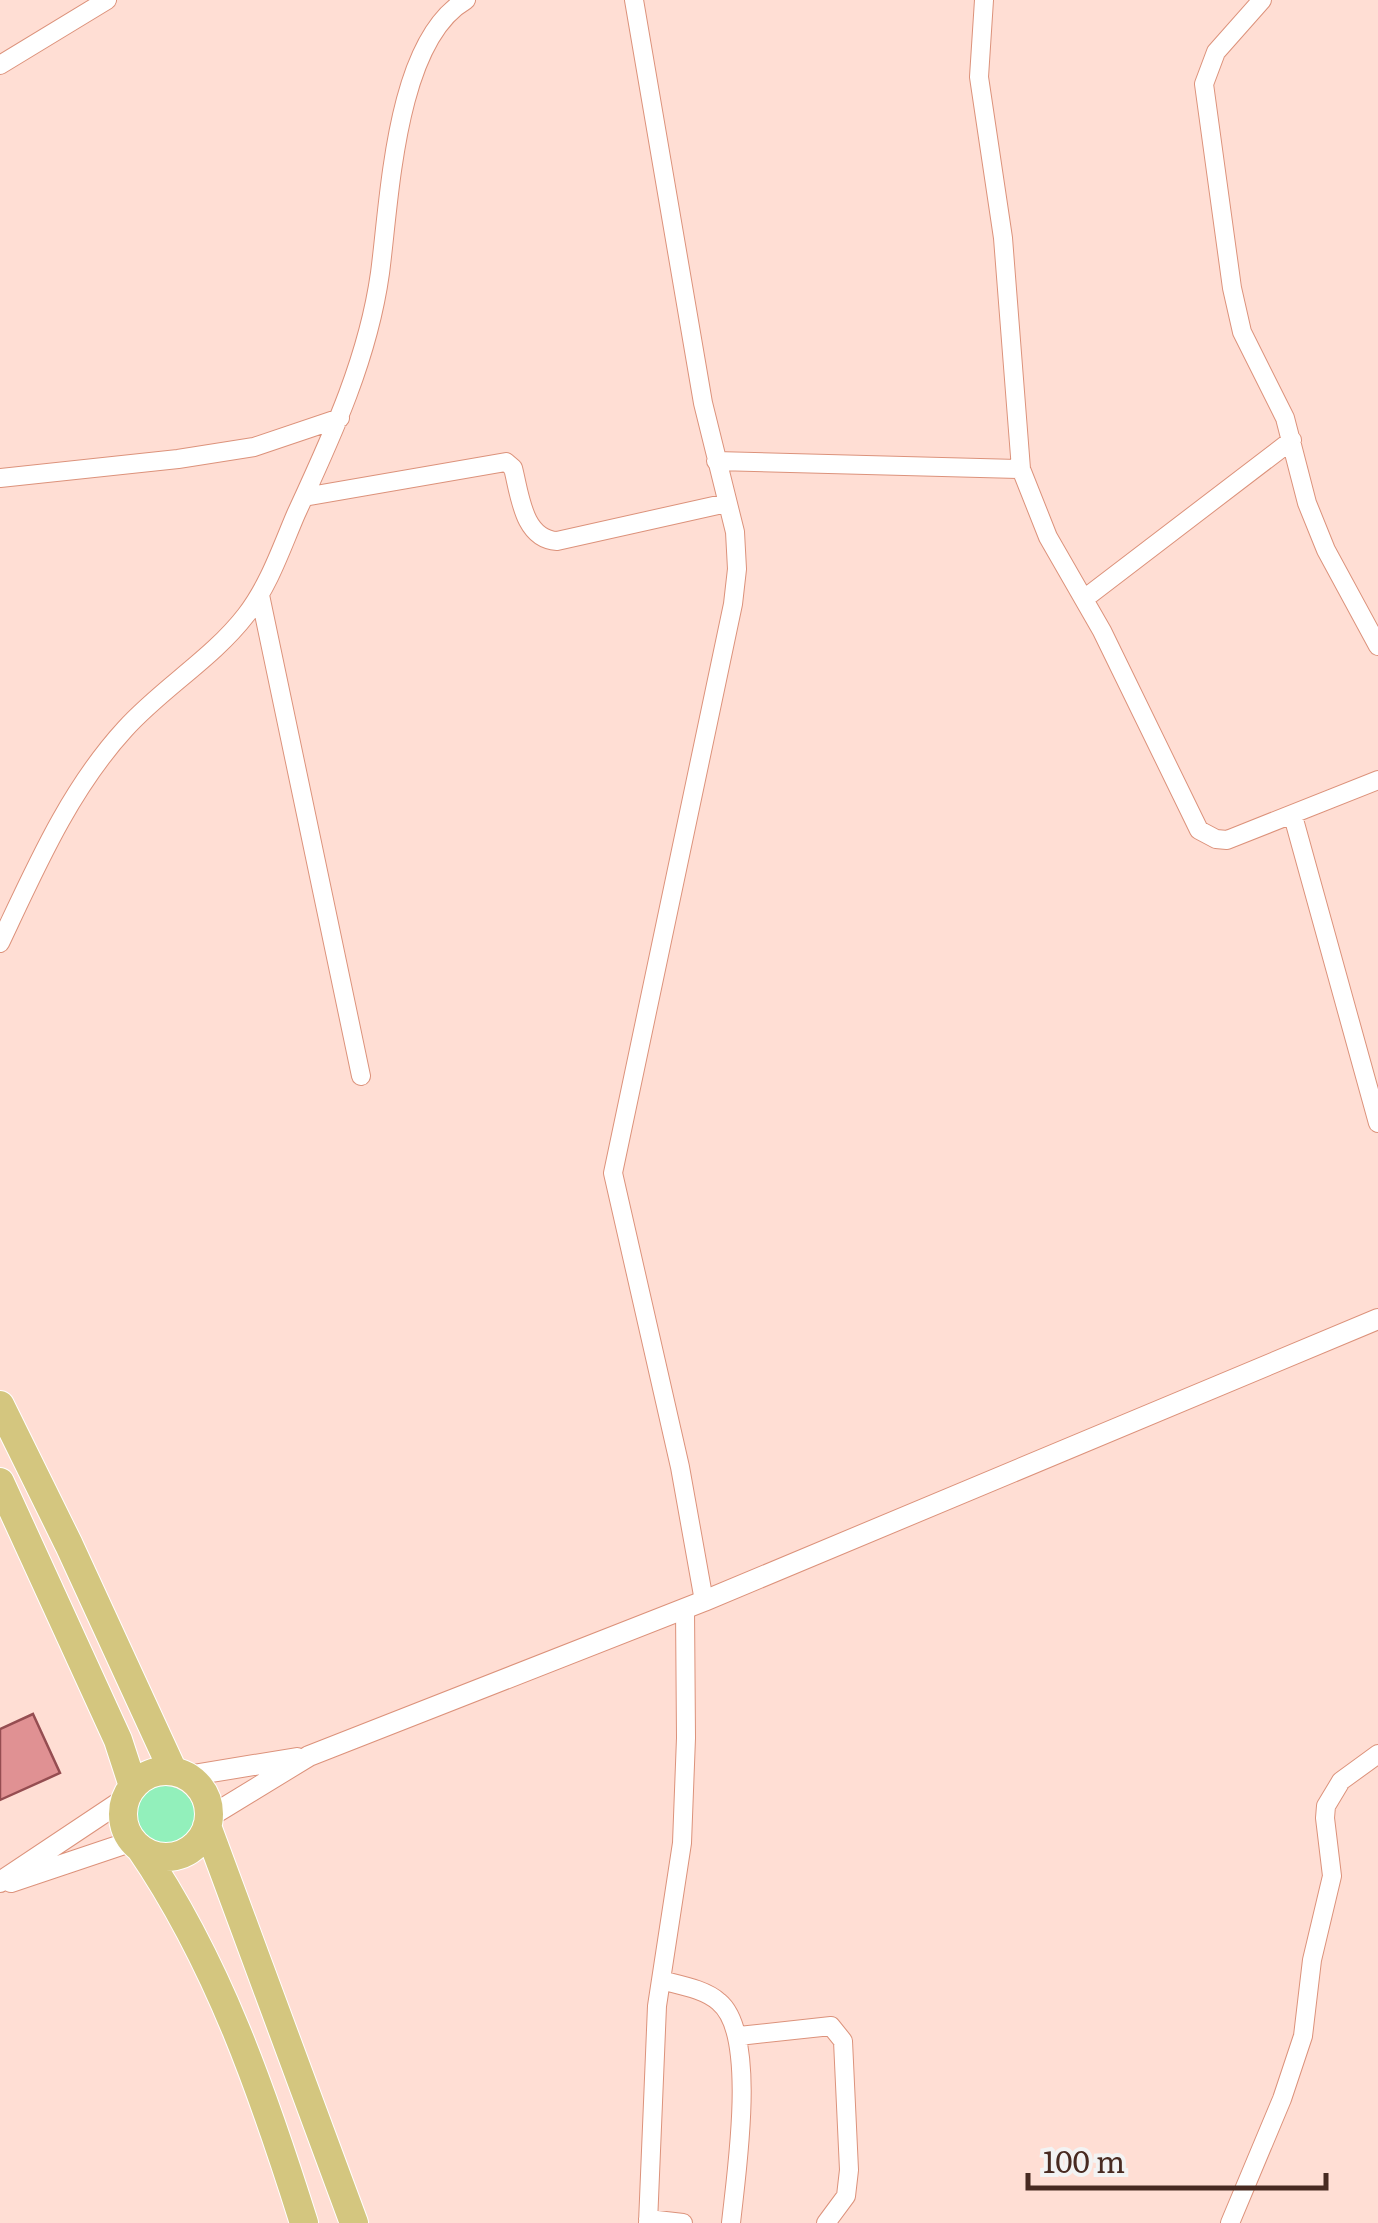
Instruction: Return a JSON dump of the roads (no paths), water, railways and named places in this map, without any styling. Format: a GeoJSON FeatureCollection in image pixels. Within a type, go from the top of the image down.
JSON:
{"type":"FeatureCollection","features":[{"type":"Feature","properties":{"kind":"highway"},"geometry":{"type":"LineString","coordinates":[[0,1406],[180,1774],[206,1798],[208,1821],[354,2223]]}},
{"type":"Feature","properties":{"kind":"highway"},"geometry":{"type":"LineString","coordinates":[[0,1482],[111,1725],[129,1792]]}},
{"type":"Feature","properties":{"kind":"highway"},"geometry":{"type":"LineString","coordinates":[[180,1774],[158,1771],[144,1776],[129,1792],[123,1813],[125,1828],[184,1917],[240,2035],[304,2223]]}},
{"type":"Feature","properties":{"kind":"highway"},"geometry":{"type":"LineString","coordinates":[[136,1845],[152,1855],[180,1854],[192,1848],[208,1821]]}},
{"type":"Feature","properties":{"kind":"street"},"geometry":{"type":"LineString","coordinates":[[0,65],[107,0]]}},
{"type":"Feature","properties":{"kind":"street"},"geometry":{"type":"LineString","coordinates":[[0,944],[68,806],[92,768],[125,728],[221,642],[260,595],[340,418],[361,360],[378,287],[407,89],[422,51],[453,7],[466,0]]}},
{"type":"Feature","properties":{"kind":"street"},"geometry":{"type":"LineString","coordinates":[[634,0],[700,384],[736,550],[733,604],[613,1173],[680,1466],[695,1605],[682,1843],[661,1980],[653,2079],[648,2221],[683,2223]]}},
{"type":"Feature","properties":{"kind":"street"},"geometry":{"type":"LineString","coordinates":[[984,0],[979,76],[1003,238],[1021,468],[1048,538],[1084,599],[1199,830],[1227,840],[1378,780]]}},
{"type":"Feature","properties":{"kind":"street"},"geometry":{"type":"LineString","coordinates":[[1262,0],[1216,52],[1204,84],[1232,288],[1242,332],[1285,418],[1307,503],[1326,550],[1378,646]]}},
{"type":"Feature","properties":{"kind":"street"},"geometry":{"type":"LineString","coordinates":[[0,478],[178,460],[254,447],[340,418]]}},
{"type":"Feature","properties":{"kind":"street"},"geometry":{"type":"LineString","coordinates":[[1084,599],[1292,440]]}},
{"type":"Feature","properties":{"kind":"street"},"geometry":{"type":"LineString","coordinates":[[716,461],[1021,468]]}},
{"type":"Feature","properties":{"kind":"street"},"geometry":{"type":"LineString","coordinates":[[304,497],[506,462],[513,468],[532,529],[544,540],[557,541],[728,503]]}},
{"type":"Feature","properties":{"kind":"street"},"geometry":{"type":"LineString","coordinates":[[260,595],[361,1076]]}},
{"type":"Feature","properties":{"kind":"street"},"geometry":{"type":"LineString","coordinates":[[1294,816],[1378,1124]]}},
{"type":"Feature","properties":{"kind":"street"},"geometry":{"type":"LineString","coordinates":[[208,1821],[309,1756],[695,1605],[1378,1320]]}},
{"type":"Feature","properties":{"kind":"street"},"geometry":{"type":"LineString","coordinates":[[1230,2223],[1282,2099],[1303,2036],[1312,1960],[1332,1876],[1324,1818],[1326,1806],[1341,1781],[1378,1754]]}},
{"type":"Feature","properties":{"kind":"street"},"geometry":{"type":"LineString","coordinates":[[180,1774],[309,1756]]}},
{"type":"Feature","properties":{"kind":"street"},"geometry":{"type":"LineString","coordinates":[[0,1884],[129,1792]]}},
{"type":"Feature","properties":{"kind":"street"},"geometry":{"type":"LineString","coordinates":[[0,1884],[136,1845]]}},
{"type":"Feature","properties":{"kind":"street"},"geometry":{"type":"LineString","coordinates":[[661,1980],[717,1999],[732,2016],[739,2036],[741,2110],[732,2223]]}},
{"type":"Feature","properties":{"kind":"street"},"geometry":{"type":"LineString","coordinates":[[739,2036],[831,2026],[843,2041],[850,2170],[846,2196],[826,2223]]}}]}
